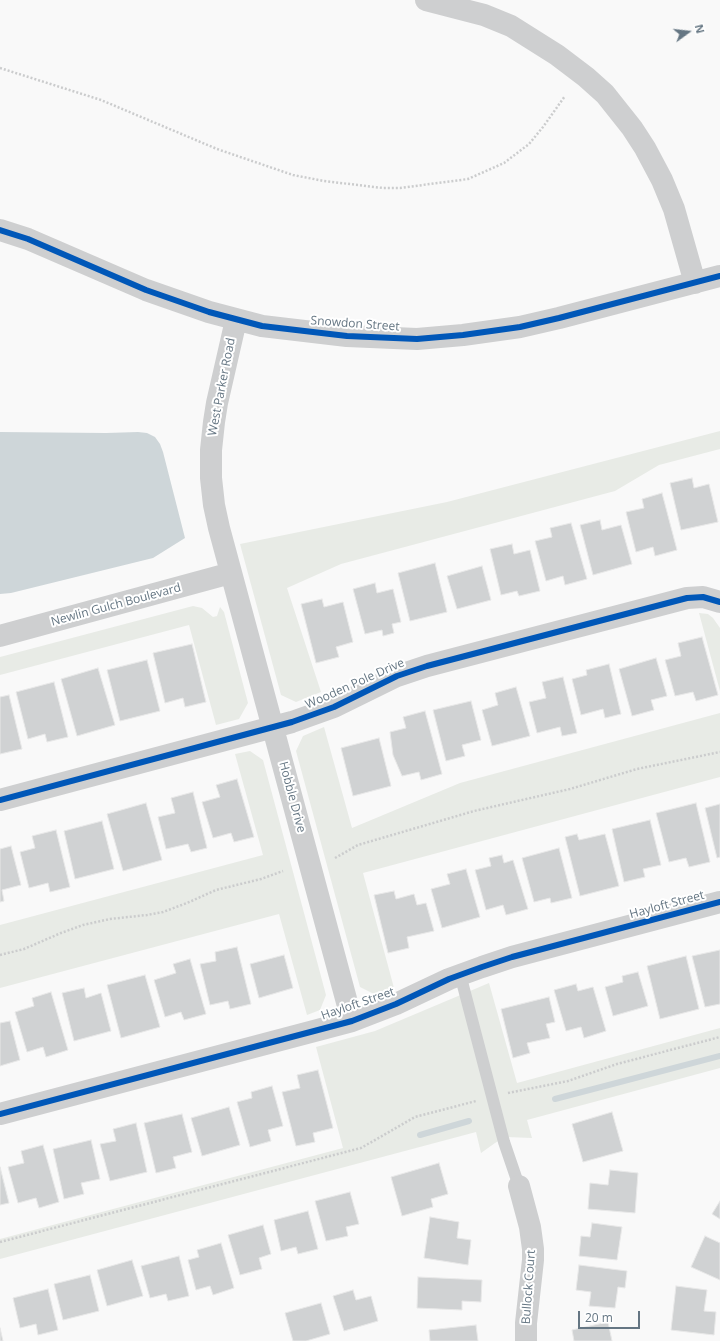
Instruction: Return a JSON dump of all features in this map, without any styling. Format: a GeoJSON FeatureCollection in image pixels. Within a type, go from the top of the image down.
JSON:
{"type":"FeatureCollection","features":[{"type":"Feature","properties":{"kind":"street"},"geometry":{"type":"LineString","coordinates":[[426,0],[484,15],[511,26],[557,55],[586,77],[605,94],[629,124],[645,148],[662,180],[674,209],[695,283]]}},
{"type":"Feature","properties":{"kind":"street","name":"Snowdon Street"},"geometry":{"type":"LineString","coordinates":[[0,230],[37,243],[146,290],[202,310],[262,326],[333,335],[404,339],[446,337],[505,330],[539,323],[720,276]]}},
{"type":"Feature","properties":{"kind":"street","name":"West Parker Road"},"geometry":{"type":"LineString","coordinates":[[231,573],[214,505],[211,478],[211,450],[217,403],[236,320]]}},
{"type":"Feature","properties":{"kind":"street","name":"Newlin Gulch Boulevard"},"geometry":{"type":"LineString","coordinates":[[0,636],[231,573]]}},
{"type":"Feature","properties":{"kind":"street","name":"Hobble Drive"},"geometry":{"type":"LineString","coordinates":[[231,573],[352,1021]]}},
{"type":"Feature","properties":{"kind":"street","name":"Wooden Pole Drive"},"geometry":{"type":"LineString","coordinates":[[0,800],[273,728],[322,712],[398,676],[427,666],[687,598],[703,597],[720,601]]}},
{"type":"Feature","properties":{"kind":"street","name":"Hayloft Street"},"geometry":{"type":"LineString","coordinates":[[0,1114],[352,1021],[396,1004],[460,974],[512,957],[720,902]]}},
{"type":"Feature","properties":{"kind":"street","name":"Bullock Court"},"geometry":{"type":"LineString","coordinates":[[518,1186],[530,1227],[533,1249],[526,1323],[526,1341]]}},
{"type":"Feature","properties":{"kind":"lane"},"geometry":{"type":"LineString","coordinates":[[460,974],[504,1142],[518,1186]]}},
{"type":"Feature","properties":{"kind":"path"},"geometry":{"type":"LineString","coordinates":[[0,68],[101,100],[211,147],[293,175],[324,181],[383,188],[400,188],[468,179],[504,163],[529,144],[565,96]]}},
{"type":"Feature","properties":{"kind":"path"},"geometry":{"type":"LineString","coordinates":[[335,858],[358,845],[474,811],[570,789],[637,769],[720,752]]}},
{"type":"Feature","properties":{"kind":"path"},"geometry":{"type":"LineString","coordinates":[[0,955],[24,949],[60,933],[83,925],[110,919],[147,916],[159,913],[187,903],[216,890],[261,879],[283,871]]}},
{"type":"Feature","properties":{"kind":"path"},"geometry":{"type":"LineString","coordinates":[[0,1242],[361,1148],[415,1117],[492,1097],[568,1081],[617,1064],[720,1037]]}},
{"type":"Feature","properties":{"kind":"shaded area"},"geometry":{"type":"Polygon","coordinates":[[[720,431],[720,449],[659,465],[615,491],[341,564],[287,588],[321,692],[296,702],[281,695],[240,544],[447,502],[720,431]]]}},
{"type":"Feature","properties":{"kind":"shaded area"},"geometry":{"type":"Polygon","coordinates":[[[0,432],[138,432],[147,433],[155,437],[163,452],[185,538],[153,558],[11,593],[0,594],[0,432]]]}},
{"type":"Feature","properties":{"kind":"shaded area"},"geometry":{"type":"Polygon","coordinates":[[[193,606],[202,608],[213,617],[217,616],[220,607],[224,612],[248,703],[239,719],[216,725],[189,625],[0,675],[0,657],[193,606]]]}},
{"type":"Feature","properties":{"kind":"shaded area"},"geometry":{"type":"Polygon","coordinates":[[[699,613],[708,614],[720,628],[720,691],[699,613]]]}},
{"type":"Feature","properties":{"kind":"shaded area"},"geometry":{"type":"Polygon","coordinates":[[[720,713],[720,777],[363,873],[394,988],[379,995],[360,987],[296,751],[303,736],[324,727],[352,828],[460,783],[720,713]]]}},
{"type":"Feature","properties":{"kind":"shaded area"},"geometry":{"type":"Polygon","coordinates":[[[250,751],[263,760],[326,995],[320,1010],[307,1015],[279,914],[0,988],[0,925],[263,855],[235,754],[250,751]]]}},
{"type":"Feature","properties":{"kind":"shaded area"},"geometry":{"type":"Polygon","coordinates":[[[489,983],[517,1083],[720,1028],[720,1068],[527,1120],[532,1138],[506,1137],[481,1153],[476,1132],[0,1259],[0,1239],[343,1148],[316,1047],[375,1031],[489,983]]]}},
{"type":"Feature","properties":{"kind":"building"},"geometry":{"type":"Polygon","coordinates":[[[692,478],[694,488],[709,484],[718,522],[681,530],[670,483],[692,478]]]}},
{"type":"Feature","properties":{"kind":"building"},"geometry":{"type":"Polygon","coordinates":[[[662,493],[677,550],[655,556],[653,547],[636,552],[626,512],[644,508],[642,499],[662,493]]]}},
{"type":"Feature","properties":{"kind":"building"},"geometry":{"type":"Polygon","coordinates":[[[600,520],[602,530],[621,525],[632,564],[593,575],[580,525],[600,520]]]}},
{"type":"Feature","properties":{"kind":"building"},"geometry":{"type":"Polygon","coordinates":[[[571,523],[587,579],[565,585],[563,576],[546,581],[535,541],[552,537],[550,528],[571,523]]]}},
{"type":"Feature","properties":{"kind":"building"},"geometry":{"type":"Polygon","coordinates":[[[512,544],[514,554],[530,550],[540,591],[519,596],[517,591],[501,595],[490,549],[512,544]]]}},
{"type":"Feature","properties":{"kind":"building"},"geometry":{"type":"Polygon","coordinates":[[[435,563],[447,612],[410,621],[398,573],[435,563]]]}},
{"type":"Feature","properties":{"kind":"building"},"geometry":{"type":"Polygon","coordinates":[[[482,566],[491,600],[457,609],[447,576],[482,566]]]}},
{"type":"Feature","properties":{"kind":"building"},"geometry":{"type":"Polygon","coordinates":[[[375,583],[377,593],[393,589],[401,622],[392,624],[394,633],[383,636],[382,630],[365,634],[353,589],[375,583]]]}},
{"type":"Feature","properties":{"kind":"building"},"geometry":{"type":"Polygon","coordinates":[[[322,599],[324,607],[343,602],[353,642],[336,647],[339,657],[316,663],[301,604],[322,599]]]}},
{"type":"Feature","properties":{"kind":"building"},"geometry":{"type":"Polygon","coordinates":[[[702,637],[718,695],[696,701],[693,692],[675,696],[665,660],[681,656],[678,643],[702,637]]]}},
{"type":"Feature","properties":{"kind":"building"},"geometry":{"type":"Polygon","coordinates":[[[192,644],[206,702],[185,707],[183,698],[165,703],[153,653],[192,644]]]}},
{"type":"Feature","properties":{"kind":"building"},"geometry":{"type":"Polygon","coordinates":[[[656,658],[667,696],[651,700],[654,710],[632,716],[619,669],[656,658]]]}},
{"type":"Feature","properties":{"kind":"building"},"geometry":{"type":"Polygon","coordinates":[[[147,660],[160,711],[120,721],[107,670],[147,660]]]}},
{"type":"Feature","properties":{"kind":"building"},"geometry":{"type":"Polygon","coordinates":[[[609,664],[621,714],[605,718],[603,709],[581,715],[572,679],[587,675],[586,670],[609,664]]]}},
{"type":"Feature","properties":{"kind":"building"},"geometry":{"type":"Polygon","coordinates":[[[98,668],[115,725],[77,736],[61,679],[98,668]]]}},
{"type":"Feature","properties":{"kind":"building"},"geometry":{"type":"Polygon","coordinates":[[[563,677],[577,733],[562,736],[560,727],[537,733],[529,702],[546,698],[542,682],[563,677]]]}},
{"type":"Feature","properties":{"kind":"building"},"geometry":{"type":"Polygon","coordinates":[[[54,682],[68,737],[47,742],[45,734],[28,739],[16,692],[54,682]]]}},
{"type":"Feature","properties":{"kind":"building"},"geometry":{"type":"Polygon","coordinates":[[[516,687],[530,736],[492,746],[482,710],[498,705],[495,693],[516,687]]]}},
{"type":"Feature","properties":{"kind":"building"},"geometry":{"type":"Polygon","coordinates":[[[9,695],[22,749],[0,754],[0,697],[9,695]]]}},
{"type":"Feature","properties":{"kind":"building"},"geometry":{"type":"Polygon","coordinates":[[[471,701],[481,740],[462,745],[465,756],[446,761],[433,710],[471,701]]]}},
{"type":"Feature","properties":{"kind":"building"},"geometry":{"type":"Polygon","coordinates":[[[425,711],[442,774],[421,780],[419,772],[402,776],[393,755],[390,732],[406,728],[403,717],[425,711]]]}},
{"type":"Feature","properties":{"kind":"building"},"geometry":{"type":"Polygon","coordinates":[[[379,738],[391,786],[353,796],[341,748],[379,738]]]}},
{"type":"Feature","properties":{"kind":"building"},"geometry":{"type":"Polygon","coordinates":[[[237,779],[254,837],[234,842],[231,833],[213,838],[202,802],[220,797],[216,785],[237,779]]]}},
{"type":"Feature","properties":{"kind":"building"},"geometry":{"type":"Polygon","coordinates":[[[193,792],[207,848],[191,852],[188,844],[166,849],[158,817],[175,813],[171,798],[193,792]]]}},
{"type":"Feature","properties":{"kind":"building"},"geometry":{"type":"Polygon","coordinates":[[[146,803],[162,860],[123,871],[107,814],[146,803]]]}},
{"type":"Feature","properties":{"kind":"building"},"geometry":{"type":"Polygon","coordinates":[[[696,803],[710,862],[689,867],[686,858],[669,862],[656,813],[696,803]]]}},
{"type":"Feature","properties":{"kind":"building"},"geometry":{"type":"Polygon","coordinates":[[[720,804],[720,857],[717,858],[705,808],[720,804]]]}},
{"type":"Feature","properties":{"kind":"building"},"geometry":{"type":"Polygon","coordinates":[[[650,820],[661,865],[643,869],[645,877],[624,882],[612,829],[650,820]]]}},
{"type":"Feature","properties":{"kind":"building"},"geometry":{"type":"Polygon","coordinates":[[[102,821],[114,869],[75,879],[64,831],[102,821]]]}},
{"type":"Feature","properties":{"kind":"building"},"geometry":{"type":"Polygon","coordinates":[[[56,830],[70,887],[50,892],[48,883],[29,888],[20,852],[35,848],[32,836],[56,830]]]}},
{"type":"Feature","properties":{"kind":"building"},"geometry":{"type":"Polygon","coordinates":[[[577,834],[579,840],[605,834],[619,886],[580,896],[565,837],[577,834]]]}},
{"type":"Feature","properties":{"kind":"building"},"geometry":{"type":"Polygon","coordinates":[[[11,846],[21,885],[2,890],[4,901],[0,902],[0,849],[11,846]]]}},
{"type":"Feature","properties":{"kind":"building"},"geometry":{"type":"Polygon","coordinates":[[[559,848],[572,898],[551,903],[550,898],[534,902],[522,858],[559,848]]]}},
{"type":"Feature","properties":{"kind":"building"},"geometry":{"type":"Polygon","coordinates":[[[502,855],[504,863],[513,860],[528,909],[506,915],[503,905],[486,910],[475,870],[491,866],[489,858],[502,855]]]}},
{"type":"Feature","properties":{"kind":"building"},"geometry":{"type":"Polygon","coordinates":[[[466,869],[480,917],[442,928],[431,889],[450,884],[447,874],[466,869]]]}},
{"type":"Feature","properties":{"kind":"building"},"geometry":{"type":"Polygon","coordinates":[[[394,891],[396,899],[414,894],[417,905],[426,903],[434,931],[407,937],[409,948],[388,953],[374,895],[394,891]]]}},
{"type":"Feature","properties":{"kind":"building"},"geometry":{"type":"Polygon","coordinates":[[[237,947],[251,1004],[230,1009],[228,1001],[210,1005],[200,964],[216,961],[215,952],[237,947]]]}},
{"type":"Feature","properties":{"kind":"building"},"geometry":{"type":"Polygon","coordinates":[[[720,950],[720,1004],[705,1007],[692,956],[720,950]]]}},
{"type":"Feature","properties":{"kind":"building"},"geometry":{"type":"Polygon","coordinates":[[[284,955],[293,988],[259,998],[250,964],[284,955]]]}},
{"type":"Feature","properties":{"kind":"building"},"geometry":{"type":"Polygon","coordinates":[[[686,956],[699,1009],[660,1019],[647,966],[686,956]]]}},
{"type":"Feature","properties":{"kind":"building"},"geometry":{"type":"Polygon","coordinates":[[[190,959],[206,1014],[184,1020],[181,1012],[165,1017],[154,980],[176,973],[173,964],[190,959]]]}},
{"type":"Feature","properties":{"kind":"building"},"geometry":{"type":"Polygon","coordinates":[[[638,972],[648,1006],[613,1016],[605,987],[623,982],[622,976],[638,972]]]}},
{"type":"Feature","properties":{"kind":"building"},"geometry":{"type":"Polygon","coordinates":[[[145,975],[160,1027],[121,1038],[107,985],[145,975]]]}},
{"type":"Feature","properties":{"kind":"building"},"geometry":{"type":"Polygon","coordinates":[[[576,984],[578,991],[593,987],[606,1031],[584,1038],[581,1027],[566,1031],[554,990],[576,984]]]}},
{"type":"Feature","properties":{"kind":"building"},"geometry":{"type":"Polygon","coordinates":[[[84,988],[86,998],[101,993],[111,1031],[74,1041],[62,993],[84,988]]]}},
{"type":"Feature","properties":{"kind":"building"},"geometry":{"type":"Polygon","coordinates":[[[51,992],[68,1050],[46,1057],[43,1047],[27,1052],[15,1012],[34,1006],[32,998],[51,992]]]}},
{"type":"Feature","properties":{"kind":"building"},"geometry":{"type":"Polygon","coordinates":[[[549,997],[555,1022],[546,1024],[550,1038],[527,1043],[530,1053],[513,1058],[501,1009],[549,997]]]}},
{"type":"Feature","properties":{"kind":"building"},"geometry":{"type":"Polygon","coordinates":[[[10,1021],[20,1060],[0,1066],[0,1023],[10,1021]]]}},
{"type":"Feature","properties":{"kind":"building"},"geometry":{"type":"Polygon","coordinates":[[[318,1070],[333,1128],[313,1133],[315,1142],[296,1146],[282,1092],[300,1088],[297,1075],[318,1070]]]}},
{"type":"Feature","properties":{"kind":"building"},"geometry":{"type":"Polygon","coordinates":[[[272,1086],[283,1126],[268,1130],[271,1141],[250,1147],[237,1102],[252,1098],[251,1092],[272,1086]]]}},
{"type":"Feature","properties":{"kind":"building"},"geometry":{"type":"Polygon","coordinates":[[[229,1107],[240,1145],[202,1156],[191,1118],[229,1107]]]}},
{"type":"Feature","properties":{"kind":"building"},"geometry":{"type":"Polygon","coordinates":[[[612,1112],[623,1151],[583,1162],[572,1124],[612,1112]]]}},
{"type":"Feature","properties":{"kind":"building"},"geometry":{"type":"Polygon","coordinates":[[[182,1114],[192,1152],[173,1157],[176,1168],[156,1173],[144,1123],[182,1114]]]}},
{"type":"Feature","properties":{"kind":"building"},"geometry":{"type":"Polygon","coordinates":[[[136,1123],[147,1172],[110,1181],[100,1144],[116,1141],[113,1129],[136,1123]]]}},
{"type":"Feature","properties":{"kind":"building"},"geometry":{"type":"Polygon","coordinates":[[[91,1140],[100,1179],[81,1183],[84,1194],[64,1199],[53,1149],[91,1140]]]}},
{"type":"Feature","properties":{"kind":"building"},"geometry":{"type":"Polygon","coordinates":[[[43,1145],[59,1202],[39,1208],[36,1198],[18,1203],[8,1167],[24,1163],[21,1151],[43,1145]]]}},
{"type":"Feature","properties":{"kind":"building"},"geometry":{"type":"Polygon","coordinates":[[[439,1163],[448,1194],[431,1199],[433,1207],[402,1216],[391,1177],[439,1163]]]}},
{"type":"Feature","properties":{"kind":"building"},"geometry":{"type":"Polygon","coordinates":[[[0,1167],[9,1203],[0,1205],[0,1167]]]}},
{"type":"Feature","properties":{"kind":"building"},"geometry":{"type":"Polygon","coordinates":[[[610,1170],[638,1173],[635,1213],[588,1209],[590,1183],[608,1185],[610,1170]]]}},
{"type":"Feature","properties":{"kind":"building"},"geometry":{"type":"Polygon","coordinates":[[[350,1192],[359,1224],[346,1227],[348,1236],[326,1241],[315,1201],[350,1192]]]}},
{"type":"Feature","properties":{"kind":"building"},"geometry":{"type":"Polygon","coordinates":[[[720,1201],[720,1219],[712,1214],[720,1201]]]}},
{"type":"Feature","properties":{"kind":"building"},"geometry":{"type":"Polygon","coordinates":[[[308,1211],[318,1249],[298,1254],[296,1247],[281,1251],[274,1220],[308,1211]]]}},
{"type":"Feature","properties":{"kind":"building"},"geometry":{"type":"Polygon","coordinates":[[[430,1217],[459,1222],[457,1238],[471,1240],[468,1265],[424,1258],[430,1217]]]}},
{"type":"Feature","properties":{"kind":"building"},"geometry":{"type":"Polygon","coordinates":[[[592,1223],[622,1227],[617,1260],[579,1256],[581,1236],[590,1237],[592,1223]]]}},
{"type":"Feature","properties":{"kind":"building"},"geometry":{"type":"Polygon","coordinates":[[[263,1225],[271,1254],[259,1258],[262,1269],[240,1275],[228,1235],[263,1225]]]}},
{"type":"Feature","properties":{"kind":"building"},"geometry":{"type":"Polygon","coordinates":[[[705,1236],[720,1243],[720,1280],[691,1267],[705,1236]]]}},
{"type":"Feature","properties":{"kind":"building"},"geometry":{"type":"Polygon","coordinates":[[[221,1243],[234,1288],[213,1295],[210,1286],[196,1290],[188,1260],[199,1257],[197,1250],[221,1243]]]}},
{"type":"Feature","properties":{"kind":"building"},"geometry":{"type":"Polygon","coordinates":[[[179,1256],[189,1296],[168,1301],[166,1294],[150,1298],[141,1266],[179,1256]]]}},
{"type":"Feature","properties":{"kind":"building"},"geometry":{"type":"Polygon","coordinates":[[[132,1260],[143,1296],[107,1306],[97,1270],[132,1260]]]}},
{"type":"Feature","properties":{"kind":"building"},"geometry":{"type":"Polygon","coordinates":[[[579,1265],[627,1271],[625,1288],[618,1287],[615,1308],[589,1306],[591,1292],[576,1290],[579,1265]]]}},
{"type":"Feature","properties":{"kind":"building"},"geometry":{"type":"Polygon","coordinates":[[[90,1275],[99,1311],[63,1320],[54,1284],[90,1275]]]}},
{"type":"Feature","properties":{"kind":"building"},"geometry":{"type":"Polygon","coordinates":[[[418,1277],[482,1280],[481,1302],[462,1301],[462,1310],[417,1308],[418,1277]]]}},
{"type":"Feature","properties":{"kind":"building"},"geometry":{"type":"Polygon","coordinates":[[[676,1286],[707,1290],[704,1311],[716,1312],[714,1335],[671,1330],[676,1286]]]}},
{"type":"Feature","properties":{"kind":"building"},"geometry":{"type":"Polygon","coordinates":[[[48,1289],[58,1330],[38,1335],[36,1324],[20,1328],[13,1298],[48,1289]]]}},
{"type":"Feature","properties":{"kind":"building"},"geometry":{"type":"Polygon","coordinates":[[[353,1290],[356,1300],[371,1296],[378,1321],[344,1331],[333,1296],[353,1290]]]}},
{"type":"Feature","properties":{"kind":"building"},"geometry":{"type":"Polygon","coordinates":[[[321,1303],[330,1334],[306,1341],[293,1341],[285,1313],[321,1303]]]}},
{"type":"Feature","properties":{"kind":"building"},"geometry":{"type":"Polygon","coordinates":[[[608,1322],[612,1341],[574,1341],[572,1330],[608,1322]]]}},
{"type":"Feature","properties":{"kind":"building"},"geometry":{"type":"Polygon","coordinates":[[[476,1325],[478,1341],[430,1341],[429,1330],[476,1325]]]}},
{"type":"Feature","properties":{"kind":"building"},"geometry":{"type":"Polygon","coordinates":[[[0,1328],[3,1341],[0,1341],[0,1328]]]}},
{"type":"Feature","properties":{"kind":"waterway"},"geometry":{"type":"LineString","coordinates":[[555,1099],[720,1056]]}},
{"type":"Feature","properties":{"kind":"waterway"},"geometry":{"type":"LineString","coordinates":[[420,1135],[469,1121]]}},
{"type":"Feature","properties":{"kind":"cycle path"},"geometry":{"type":"LineString","coordinates":[[0,230],[28,239],[146,290],[209,312],[262,326],[347,336],[417,339],[463,335],[520,327],[720,276]]}},
{"type":"Feature","properties":{"kind":"cycle path"},"geometry":{"type":"LineString","coordinates":[[0,800],[292,722],[334,707],[397,676],[427,666],[687,598],[703,597],[720,602]]}},
{"type":"Feature","properties":{"kind":"cycle path"},"geometry":{"type":"LineString","coordinates":[[0,1114],[352,1021],[396,1004],[449,979],[512,957],[720,902]]}}]}
